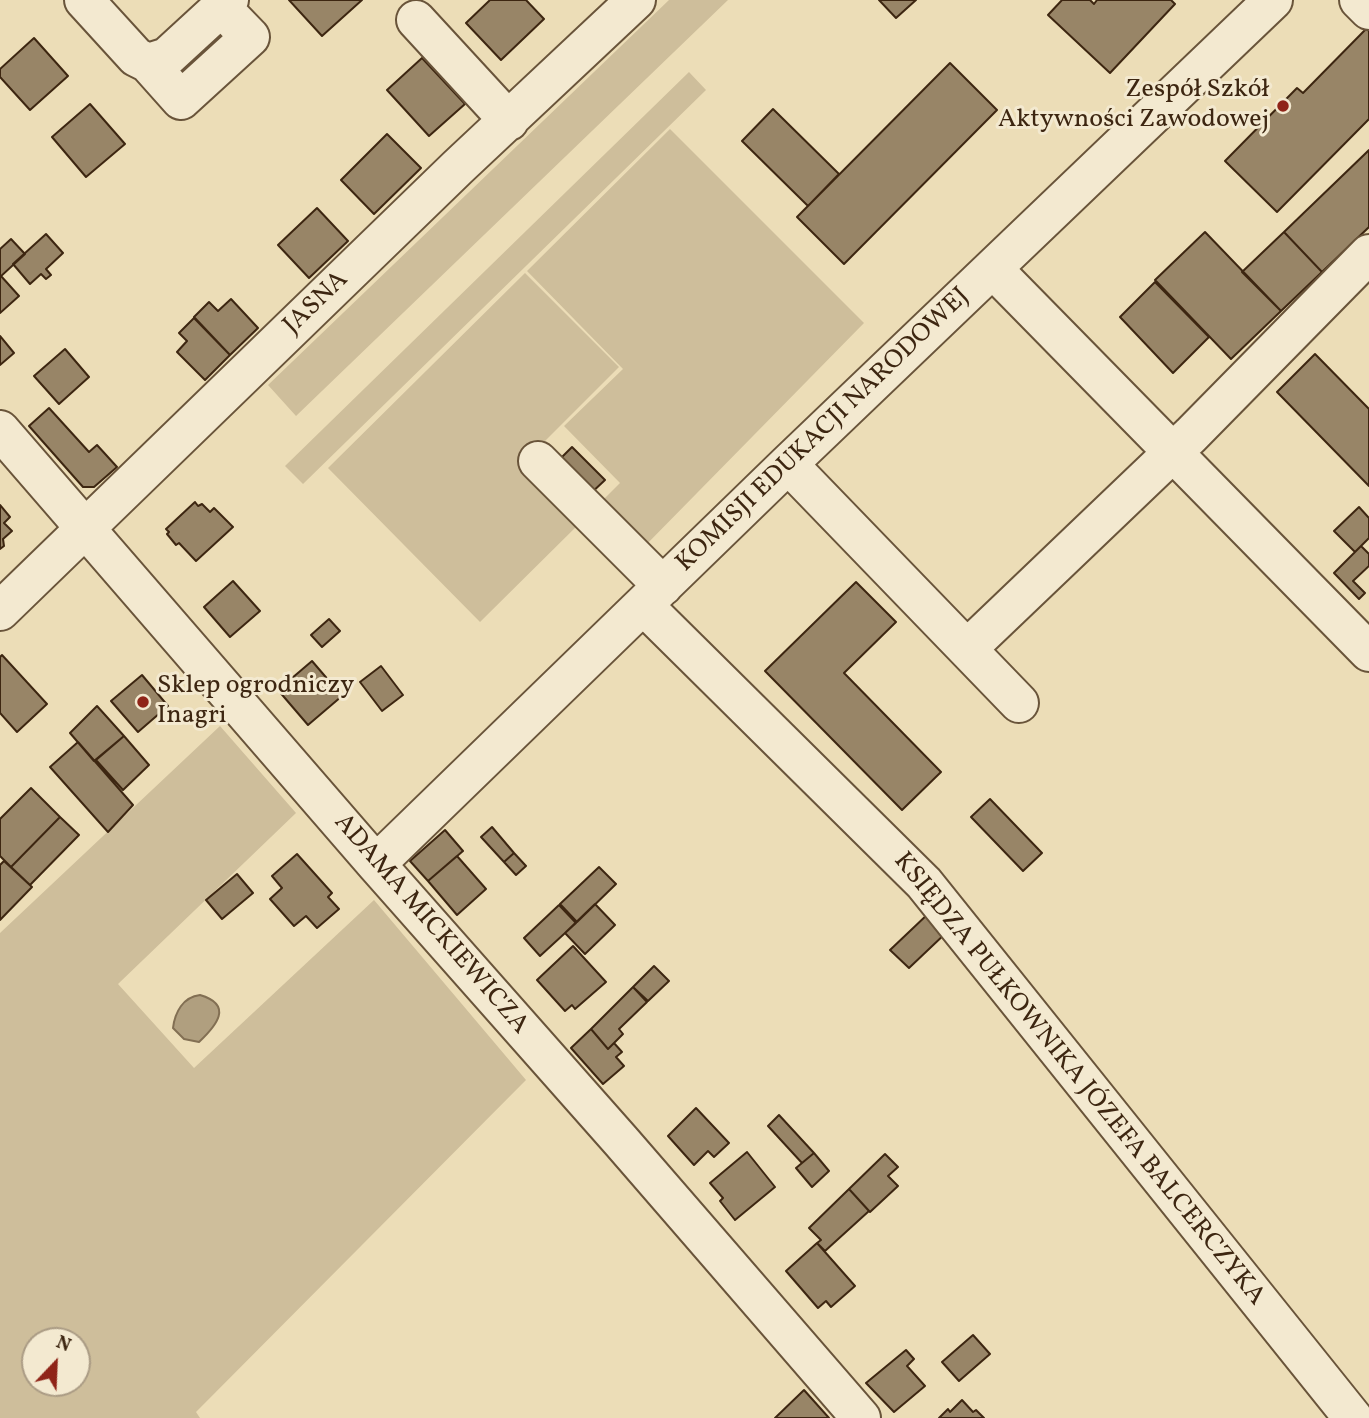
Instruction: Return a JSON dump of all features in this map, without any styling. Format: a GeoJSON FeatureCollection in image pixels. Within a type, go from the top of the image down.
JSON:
{"type":"FeatureCollection","features":[{"type":"Feature","properties":{"kind":"street"},"geometry":{"type":"LineString","coordinates":[[84,0],[136,57],[148,63],[167,57],[225,4]]}},
{"type":"Feature","properties":{"kind":"street","name":"JASNA"},"geometry":{"type":"LineString","coordinates":[[0,611],[458,167],[636,0]]}},
{"type":"Feature","properties":{"kind":"street","name":"KOMISJI EDUKACJI NARODOWEJ"},"geometry":{"type":"LineString","coordinates":[[376,864],[788,464],[1273,0]]}},
{"type":"Feature","properties":{"kind":"street"},"geometry":{"type":"LineString","coordinates":[[1359,0],[1369,10]]}},
{"type":"Feature","properties":{"kind":"street"},"geometry":{"type":"LineString","coordinates":[[416,20],[509,121]]}},
{"type":"Feature","properties":{"kind":"street"},"geometry":{"type":"LineString","coordinates":[[967,649],[1173,452],[1369,254]]}},
{"type":"Feature","properties":{"kind":"street"},"geometry":{"type":"LineString","coordinates":[[993,269],[1369,652]]}},
{"type":"Feature","properties":{"kind":"street","name":"ADAMA MICKIEWICZA"},"geometry":{"type":"LineString","coordinates":[[0,430],[861,1418]]}},
{"type":"Feature","properties":{"kind":"street","name":"KSIĘDZA PUŁKOWNIKA JÓZEFA BALCERCZYKA"},"geometry":{"type":"LineString","coordinates":[[538,461],[653,595],[925,883],[1353,1418]]}},
{"type":"Feature","properties":{"kind":"street"},"geometry":{"type":"LineString","coordinates":[[788,464],[1019,703]]}},
{"type":"Feature","properties":{"kind":"shaded area"},"geometry":{"type":"Polygon","coordinates":[[[669,0],[728,0],[296,416],[268,385],[669,0]]]}},
{"type":"Feature","properties":{"kind":"shaded area"},"geometry":{"type":"Polygon","coordinates":[[[689,72],[706,90],[303,484],[285,466],[689,72]]]}},
{"type":"Feature","properties":{"kind":"shaded area"},"geometry":{"type":"Polygon","coordinates":[[[670,129],[864,323],[641,550],[596,507],[620,483],[564,426],[623,369],[527,271],[670,129]]]}},
{"type":"Feature","properties":{"kind":"shaded area"},"geometry":{"type":"Polygon","coordinates":[[[525,273],[619,367],[524,462],[582,521],[480,622],[328,468],[525,273]]]}},
{"type":"Feature","properties":{"kind":"shaded area"},"geometry":{"type":"Polygon","coordinates":[[[220,726],[296,813],[118,984],[194,1068],[374,900],[526,1080],[196,1412],[200,1418],[0,1418],[0,933],[220,726]]]}},
{"type":"Feature","properties":{"kind":"shaded area"},"geometry":{"type":"Polygon","coordinates":[[[200,995],[217,1004],[219,1016],[199,1042],[184,1039],[173,1028],[181,1006],[194,996],[200,995]]]}},
{"type":"Feature","properties":{"kind":"building"},"geometry":{"type":"Polygon","coordinates":[[[289,0],[362,0],[322,36],[289,0]]]}},
{"type":"Feature","properties":{"kind":"building"},"geometry":{"type":"Polygon","coordinates":[[[490,0],[526,0],[544,19],[501,60],[466,23],[490,0]]]}},
{"type":"Feature","properties":{"kind":"building"},"geometry":{"type":"Polygon","coordinates":[[[879,0],[916,0],[896,18],[879,0]]]}},
{"type":"Feature","properties":{"kind":"building"},"geometry":{"type":"Polygon","coordinates":[[[1062,0],[1090,0],[1094,4],[1097,0],[1171,0],[1175,4],[1110,73],[1048,15],[1062,0]]]}},
{"type":"Feature","properties":{"kind":"building"},"geometry":{"type":"Polygon","coordinates":[[[1366,29],[1369,31],[1369,119],[1277,212],[1225,161],[1297,88],[1303,93],[1366,29]]]}},
{"type":"Feature","properties":{"kind":"building"},"geometry":{"type":"Polygon","coordinates":[[[34,38],[68,76],[30,110],[0,77],[0,69],[34,38]]]}},
{"type":"Feature","properties":{"kind":"building"},"geometry":{"type":"Polygon","coordinates":[[[422,58],[465,104],[429,136],[387,90],[422,58]]]}},
{"type":"Feature","properties":{"kind":"building"},"geometry":{"type":"Polygon","coordinates":[[[950,63],[997,110],[844,264],[797,217],[950,63]]]}},
{"type":"Feature","properties":{"kind":"building"},"geometry":{"type":"Polygon","coordinates":[[[90,104],[125,144],[86,177],[52,137],[90,104]]]}},
{"type":"Feature","properties":{"kind":"building"},"geometry":{"type":"Polygon","coordinates":[[[773,109],[839,174],[808,206],[742,141],[773,109]]]}},
{"type":"Feature","properties":{"kind":"building"},"geometry":{"type":"Polygon","coordinates":[[[387,134],[421,168],[374,214],[341,180],[387,134]]]}},
{"type":"Feature","properties":{"kind":"building"},"geometry":{"type":"Polygon","coordinates":[[[1369,150],[1369,227],[1322,272],[1284,232],[1369,150]]]}},
{"type":"Feature","properties":{"kind":"building"},"geometry":{"type":"Polygon","coordinates":[[[317,208],[348,241],[309,278],[278,245],[317,208]]]}},
{"type":"Feature","properties":{"kind":"building"},"geometry":{"type":"Polygon","coordinates":[[[1205,232],[1281,311],[1231,359],[1155,280],[1205,232]]]}},
{"type":"Feature","properties":{"kind":"building"},"geometry":{"type":"Polygon","coordinates":[[[1284,232],[1322,272],[1281,311],[1242,272],[1284,232]]]}},
{"type":"Feature","properties":{"kind":"building"},"geometry":{"type":"Polygon","coordinates":[[[46,234],[63,253],[46,269],[51,275],[46,279],[41,274],[30,284],[13,264],[46,234]]]}},
{"type":"Feature","properties":{"kind":"building"},"geometry":{"type":"Polygon","coordinates":[[[11,239],[25,254],[0,277],[0,249],[11,239]]]}},
{"type":"Feature","properties":{"kind":"building"},"geometry":{"type":"Polygon","coordinates":[[[0,277],[19,296],[0,313],[0,277]]]}},
{"type":"Feature","properties":{"kind":"building"},"geometry":{"type":"Polygon","coordinates":[[[1155,282],[1209,337],[1173,373],[1120,317],[1155,282]]]}},
{"type":"Feature","properties":{"kind":"building"},"geometry":{"type":"Polygon","coordinates":[[[231,299],[258,328],[230,355],[194,317],[209,302],[218,311],[231,299]]]}},
{"type":"Feature","properties":{"kind":"building"},"geometry":{"type":"Polygon","coordinates":[[[194,318],[230,355],[205,380],[177,352],[187,341],[179,333],[194,318]]]}},
{"type":"Feature","properties":{"kind":"building"},"geometry":{"type":"Polygon","coordinates":[[[0,336],[14,353],[0,365],[0,336]]]}},
{"type":"Feature","properties":{"kind":"building"},"geometry":{"type":"Polygon","coordinates":[[[65,349],[89,377],[59,404],[34,376],[65,349]]]}},
{"type":"Feature","properties":{"kind":"building"},"geometry":{"type":"Polygon","coordinates":[[[1315,354],[1369,409],[1369,486],[1277,392],[1315,354]]]}},
{"type":"Feature","properties":{"kind":"building"},"geometry":{"type":"Polygon","coordinates":[[[49,408],[89,452],[97,445],[117,467],[94,487],[83,487],[29,426],[49,408]]]}},
{"type":"Feature","properties":{"kind":"building"},"geometry":{"type":"Polygon","coordinates":[[[572,447],[605,480],[588,496],[556,463],[572,447]]]}},
{"type":"Feature","properties":{"kind":"building"},"geometry":{"type":"Polygon","coordinates":[[[195,502],[198,506],[202,504],[210,512],[214,508],[233,527],[196,561],[179,543],[176,545],[166,529],[195,502]]]}},
{"type":"Feature","properties":{"kind":"building"},"geometry":{"type":"Polygon","coordinates":[[[0,505],[10,517],[4,523],[12,531],[3,539],[4,546],[0,549],[0,505]]]}},
{"type":"Feature","properties":{"kind":"building"},"geometry":{"type":"Polygon","coordinates":[[[1359,507],[1369,518],[1369,538],[1355,552],[1334,531],[1359,507]]]}},
{"type":"Feature","properties":{"kind":"building"},"geometry":{"type":"Polygon","coordinates":[[[1361,546],[1369,554],[1369,566],[1353,581],[1365,593],[1359,599],[1334,573],[1361,546]]]}},
{"type":"Feature","properties":{"kind":"building"},"geometry":{"type":"Polygon","coordinates":[[[233,581],[260,611],[230,637],[204,607],[233,581]]]}},
{"type":"Feature","properties":{"kind":"building"},"geometry":{"type":"Polygon","coordinates":[[[856,582],[896,622],[844,673],[941,772],[902,810],[765,671],[856,582]]]}},
{"type":"Feature","properties":{"kind":"building"},"geometry":{"type":"Polygon","coordinates":[[[329,619],[340,631],[322,647],[311,635],[329,619]]]}},
{"type":"Feature","properties":{"kind":"building"},"geometry":{"type":"Polygon","coordinates":[[[2,655],[47,704],[17,732],[0,713],[2,655]]]}},
{"type":"Feature","properties":{"kind":"building"},"geometry":{"type":"Polygon","coordinates":[[[312,661],[342,696],[308,725],[278,690],[312,661]]]}},
{"type":"Feature","properties":{"kind":"building"},"geometry":{"type":"Polygon","coordinates":[[[381,666],[403,695],[382,711],[360,682],[381,666]]]}},
{"type":"Feature","properties":{"kind":"building"},"geometry":{"type":"Polygon","coordinates":[[[142,675],[168,706],[138,732],[111,701],[142,675]]]}},
{"type":"Feature","properties":{"kind":"building"},"geometry":{"type":"Polygon","coordinates":[[[97,706],[124,736],[94,761],[70,733],[97,706]]]}},
{"type":"Feature","properties":{"kind":"building"},"geometry":{"type":"Polygon","coordinates":[[[124,736],[149,765],[123,790],[96,760],[124,736]]]}},
{"type":"Feature","properties":{"kind":"building"},"geometry":{"type":"Polygon","coordinates":[[[78,742],[133,805],[108,832],[50,767],[78,742]]]}},
{"type":"Feature","properties":{"kind":"building"},"geometry":{"type":"Polygon","coordinates":[[[31,788],[60,817],[11,867],[0,856],[0,819],[31,788]]]}},
{"type":"Feature","properties":{"kind":"building"},"geometry":{"type":"Polygon","coordinates":[[[990,799],[1042,853],[1023,871],[971,817],[990,799]]]}},
{"type":"Feature","properties":{"kind":"building"},"geometry":{"type":"Polygon","coordinates":[[[60,817],[79,835],[30,885],[11,867],[60,817]]]}},
{"type":"Feature","properties":{"kind":"building"},"geometry":{"type":"Polygon","coordinates":[[[492,827],[514,853],[504,862],[481,837],[492,827]]]}},
{"type":"Feature","properties":{"kind":"building"},"geometry":{"type":"Polygon","coordinates":[[[445,830],[463,851],[428,881],[410,861],[445,830]]]}},
{"type":"Feature","properties":{"kind":"building"},"geometry":{"type":"Polygon","coordinates":[[[514,853],[526,866],[516,875],[504,862],[514,853]]]}},
{"type":"Feature","properties":{"kind":"building"},"geometry":{"type":"Polygon","coordinates":[[[297,854],[332,893],[328,897],[339,909],[317,928],[306,916],[294,926],[270,899],[282,888],[272,876],[297,854]]]}},
{"type":"Feature","properties":{"kind":"building"},"geometry":{"type":"Polygon","coordinates":[[[457,856],[486,889],[457,915],[428,881],[457,856]]]}},
{"type":"Feature","properties":{"kind":"building"},"geometry":{"type":"Polygon","coordinates":[[[4,861],[32,887],[0,920],[0,865],[4,861]]]}},
{"type":"Feature","properties":{"kind":"building"},"geometry":{"type":"Polygon","coordinates":[[[599,867],[616,884],[577,922],[560,904],[599,867]]]}},
{"type":"Feature","properties":{"kind":"building"},"geometry":{"type":"Polygon","coordinates":[[[237,874],[253,893],[222,919],[206,900],[237,874]]]}},
{"type":"Feature","properties":{"kind":"building"},"geometry":{"type":"Polygon","coordinates":[[[595,904],[615,925],[585,954],[565,933],[595,904]]]}},
{"type":"Feature","properties":{"kind":"building"},"geometry":{"type":"Polygon","coordinates":[[[559,905],[576,923],[540,956],[524,938],[559,905]]]}},
{"type":"Feature","properties":{"kind":"building"},"geometry":{"type":"Polygon","coordinates":[[[930,912],[948,931],[909,968],[890,950],[930,912]]]}},
{"type":"Feature","properties":{"kind":"building"},"geometry":{"type":"Polygon","coordinates":[[[573,946],[606,982],[575,1009],[572,1005],[565,1011],[537,980],[573,946]]]}},
{"type":"Feature","properties":{"kind":"building"},"geometry":{"type":"Polygon","coordinates":[[[654,966],[669,981],[648,1001],[633,987],[654,966]]]}},
{"type":"Feature","properties":{"kind":"building"},"geometry":{"type":"Polygon","coordinates":[[[633,987],[647,1002],[619,1029],[623,1034],[608,1049],[591,1029],[633,987]]]}},
{"type":"Feature","properties":{"kind":"building"},"geometry":{"type":"Polygon","coordinates":[[[591,1029],[608,1049],[614,1043],[622,1052],[616,1057],[624,1066],[603,1084],[571,1048],[591,1029]]]}},
{"type":"Feature","properties":{"kind":"building"},"geometry":{"type":"Polygon","coordinates":[[[696,1108],[729,1143],[714,1157],[708,1151],[694,1165],[668,1136],[696,1108]]]}},
{"type":"Feature","properties":{"kind":"building"},"geometry":{"type":"Polygon","coordinates":[[[779,1115],[814,1153],[802,1163],[768,1126],[779,1115]]]}},
{"type":"Feature","properties":{"kind":"building"},"geometry":{"type":"Polygon","coordinates":[[[747,1152],[775,1187],[735,1220],[720,1201],[723,1198],[710,1183],[747,1152]]]}},
{"type":"Feature","properties":{"kind":"building"},"geometry":{"type":"Polygon","coordinates":[[[814,1153],[829,1171],[812,1187],[796,1168],[814,1153]]]}},
{"type":"Feature","properties":{"kind":"building"},"geometry":{"type":"Polygon","coordinates":[[[885,1154],[898,1167],[888,1176],[898,1186],[870,1212],[849,1189],[885,1154]]]}},
{"type":"Feature","properties":{"kind":"building"},"geometry":{"type":"Polygon","coordinates":[[[849,1189],[869,1211],[825,1251],[817,1243],[821,1240],[809,1228],[849,1189]]]}},
{"type":"Feature","properties":{"kind":"building"},"geometry":{"type":"Polygon","coordinates":[[[817,1243],[855,1286],[831,1307],[826,1301],[818,1308],[786,1271],[817,1243]]]}},
{"type":"Feature","properties":{"kind":"building"},"geometry":{"type":"Polygon","coordinates":[[[973,1335],[990,1354],[959,1381],[942,1362],[973,1335]]]}},
{"type":"Feature","properties":{"kind":"building"},"geometry":{"type":"Polygon","coordinates":[[[906,1350],[914,1359],[907,1366],[925,1386],[894,1412],[866,1383],[906,1350]]]}},
{"type":"Feature","properties":{"kind":"building"},"geometry":{"type":"Polygon","coordinates":[[[804,1390],[829,1418],[775,1418],[804,1390]]]}},
{"type":"Feature","properties":{"kind":"building"},"geometry":{"type":"Polygon","coordinates":[[[962,1400],[973,1412],[976,1410],[984,1418],[939,1418],[948,1409],[950,1412],[962,1400]]]}},
{"type":"Feature","properties":{"kind":"place","name":"Zespół Szkół Aktywności Zawodowej"},"geometry":{"type":"Point","coordinates":[1283,106]}},
{"type":"Feature","properties":{"kind":"place","name":"Sklep ogrodniczy Inagri"},"geometry":{"type":"Point","coordinates":[143,702]}}]}
